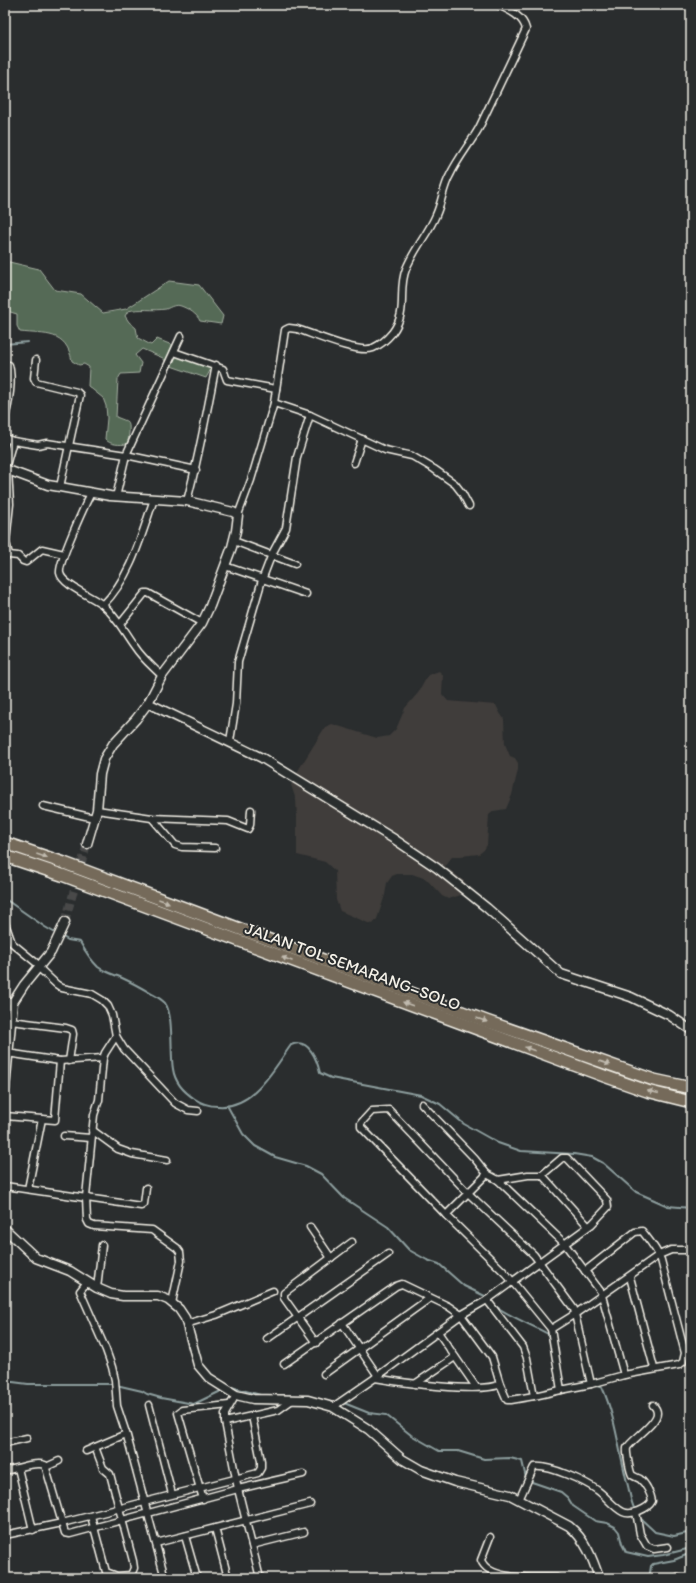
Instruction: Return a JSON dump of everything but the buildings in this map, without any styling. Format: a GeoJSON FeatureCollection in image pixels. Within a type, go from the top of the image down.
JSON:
{"type":"FeatureCollection","features":[{"type":"Feature","properties":{"kind":"highway","name":"JALAN TOL SEMARANG–SOLO"},"geometry":{"type":"LineString","coordinates":[[5,843],[486,1022],[654,1080],[691,1088]]}},
{"type":"Feature","properties":{"kind":"highway","name":"JALAN TOL SEMARANG–SOLO"},"geometry":{"type":"LineString","coordinates":[[5,856],[62,875],[604,1076],[647,1091],[691,1102]]}},
{"type":"Feature","properties":{"kind":"street"},"geometry":{"type":"LineString","coordinates":[[87,844],[97,810],[102,764],[108,750],[148,703],[162,676],[202,623],[225,566],[234,541],[238,515],[251,480],[274,402],[284,333],[287,329],[297,329],[354,348],[369,349],[390,336],[399,322],[402,313],[406,268],[437,214],[449,176],[479,128],[526,28],[524,22],[518,16],[498,5]]}},
{"type":"Feature","properties":{"kind":"street"},"geometry":{"type":"LineString","coordinates":[[116,497],[126,455],[181,336]]}},
{"type":"Feature","properties":{"kind":"street"},"geometry":{"type":"LineString","coordinates":[[174,352],[216,365],[224,369],[227,380],[276,389]]}},
{"type":"Feature","properties":{"kind":"street"},"geometry":{"type":"LineString","coordinates":[[36,360],[34,378],[36,382],[80,394],[60,487]]}},
{"type":"Feature","properties":{"kind":"street"},"geometry":{"type":"LineString","coordinates":[[5,364],[9,365],[10,372],[5,418]]}},
{"type":"Feature","properties":{"kind":"street"},"geometry":{"type":"LineString","coordinates":[[187,501],[196,470],[216,365]]}},
{"type":"Feature","properties":{"kind":"street"},"geometry":{"type":"LineString","coordinates":[[274,402],[310,415],[385,450],[412,456],[455,484],[462,493],[468,506]]}},
{"type":"Feature","properties":{"kind":"street"},"geometry":{"type":"LineString","coordinates":[[230,741],[236,704],[238,662],[262,580],[272,554],[286,528],[297,457],[310,415]]}},
{"type":"Feature","properties":{"kind":"street"},"geometry":{"type":"LineString","coordinates":[[5,438],[13,441],[38,445],[47,443],[126,455],[196,470]]}},
{"type":"Feature","properties":{"kind":"street"},"geometry":{"type":"LineString","coordinates":[[354,463],[362,439]]}},
{"type":"Feature","properties":{"kind":"street"},"geometry":{"type":"LineString","coordinates":[[13,441],[6,469],[10,504],[6,542],[9,555],[18,556],[26,562],[42,549],[64,554]]}},
{"type":"Feature","properties":{"kind":"street"},"geometry":{"type":"LineString","coordinates":[[6,469],[48,485],[116,497],[187,501],[233,512],[238,515]]}},
{"type":"Feature","properties":{"kind":"street"},"geometry":{"type":"LineString","coordinates":[[91,493],[64,554],[60,568],[60,575],[65,581],[103,605],[120,624],[139,652],[162,676]]}},
{"type":"Feature","properties":{"kind":"street"},"geometry":{"type":"LineString","coordinates":[[103,605],[116,591],[128,569],[154,499]]}},
{"type":"Feature","properties":{"kind":"street"},"geometry":{"type":"LineString","coordinates":[[234,541],[272,554],[295,564]]}},
{"type":"Feature","properties":{"kind":"street"},"geometry":{"type":"LineString","coordinates":[[225,566],[306,594]]}},
{"type":"Feature","properties":{"kind":"street"},"geometry":{"type":"LineString","coordinates":[[120,624],[145,593],[148,593],[202,623]]}},
{"type":"Feature","properties":{"kind":"street"},"geometry":{"type":"LineString","coordinates":[[148,703],[230,741],[262,758],[394,839],[437,868],[487,908],[561,974],[631,997],[669,1015],[691,1030]]}},
{"type":"Feature","properties":{"kind":"street"},"geometry":{"type":"LineString","coordinates":[[43,806],[94,818]]}},
{"type":"Feature","properties":{"kind":"street"},"geometry":{"type":"LineString","coordinates":[[97,810],[152,818],[228,821],[248,829],[250,825],[251,810]]}},
{"type":"Feature","properties":{"kind":"street"},"geometry":{"type":"LineString","coordinates":[[152,818],[175,846],[215,848]]}},
{"type":"Feature","properties":{"kind":"street"},"geometry":{"type":"LineString","coordinates":[[5,1089],[6,1056],[11,1021],[9,1001],[51,952],[64,922]]}},
{"type":"Feature","properties":{"kind":"street"},"geometry":{"type":"LineString","coordinates":[[5,923],[6,936],[13,945],[56,984],[62,988],[92,994],[102,1000],[108,1006],[112,1015],[116,1036],[124,1049],[175,1103],[188,1110],[198,1111]]}},
{"type":"Feature","properties":{"kind":"street"},"geometry":{"type":"LineString","coordinates":[[11,1021],[72,1030],[73,1034],[69,1060]]}},
{"type":"Feature","properties":{"kind":"street"},"geometry":{"type":"LineString","coordinates":[[116,1036],[103,1058],[99,1100],[94,1115],[86,1197],[87,1220],[91,1225],[152,1230],[177,1248],[181,1256],[181,1261],[172,1303]]}},
{"type":"Feature","properties":{"kind":"street"},"geometry":{"type":"LineString","coordinates":[[6,1056],[60,1061],[103,1058]]}},
{"type":"Feature","properties":{"kind":"street"},"geometry":{"type":"LineString","coordinates":[[5,1116],[56,1119],[60,1061]]}},
{"type":"Feature","properties":{"kind":"street"},"geometry":{"type":"LineString","coordinates":[[422,1104],[487,1174],[498,1180],[564,1243],[585,1271],[602,1295],[624,1375]]}},
{"type":"Feature","properties":{"kind":"street"},"geometry":{"type":"LineString","coordinates":[[562,1390],[551,1329],[512,1281],[361,1127],[362,1123],[371,1112],[389,1110],[468,1193],[538,1261],[574,1309],[591,1384]]}},
{"type":"Feature","properties":{"kind":"street"},"geometry":{"type":"LineString","coordinates":[[28,1189],[42,1119]]}},
{"type":"Feature","properties":{"kind":"street"},"geometry":{"type":"LineString","coordinates":[[92,1130],[118,1149],[132,1154],[167,1160]]}},
{"type":"Feature","properties":{"kind":"street"},"geometry":{"type":"LineString","coordinates":[[64,1136],[91,1138]]}},
{"type":"Feature","properties":{"kind":"street"},"geometry":{"type":"LineString","coordinates":[[333,1407],[377,1377],[461,1315],[487,1300],[538,1261],[588,1226],[608,1207],[607,1200],[565,1158],[562,1158],[542,1175],[528,1175],[498,1180]]}},
{"type":"Feature","properties":{"kind":"street"},"geometry":{"type":"LineString","coordinates":[[446,1215],[487,1174]]}},
{"type":"Feature","properties":{"kind":"street"},"geometry":{"type":"LineString","coordinates":[[542,1175],[588,1226]]}},
{"type":"Feature","properties":{"kind":"street"},"geometry":{"type":"LineString","coordinates":[[5,1186],[141,1206],[144,1204],[146,1188]]}},
{"type":"Feature","properties":{"kind":"street"},"geometry":{"type":"LineString","coordinates":[[310,1227],[331,1258]]}},
{"type":"Feature","properties":{"kind":"street"},"geometry":{"type":"LineString","coordinates":[[5,1229],[36,1258],[70,1271],[97,1288],[111,1294],[123,1296],[158,1296],[172,1303],[179,1309],[186,1324],[198,1365],[209,1378],[232,1393],[253,1399],[320,1402],[333,1407],[368,1429],[402,1459],[421,1470],[455,1482],[493,1490],[519,1500],[550,1515],[576,1531],[588,1550],[599,1578]]}},
{"type":"Feature","properties":{"kind":"street"},"geometry":{"type":"LineString","coordinates":[[284,1364],[399,1284],[448,1306],[461,1315],[492,1357],[500,1384],[507,1400],[591,1384],[654,1368],[678,1365],[683,1362],[685,1353],[660,1255],[642,1231],[635,1232],[585,1271]]}},
{"type":"Feature","properties":{"kind":"street"},"geometry":{"type":"LineString","coordinates":[[316,1343],[284,1298],[284,1293],[352,1242]]}},
{"type":"Feature","properties":{"kind":"street"},"geometry":{"type":"LineString","coordinates":[[97,1288],[102,1245]]}},
{"type":"Feature","properties":{"kind":"street"},"geometry":{"type":"LineString","coordinates":[[551,1329],[630,1277],[660,1255],[671,1250],[691,1250]]}},
{"type":"Feature","properties":{"kind":"street"},"geometry":{"type":"LineString","coordinates":[[268,1340],[388,1254]]}},
{"type":"Feature","properties":{"kind":"street"},"geometry":{"type":"LineString","coordinates":[[630,1277],[654,1368]]}},
{"type":"Feature","properties":{"kind":"street"},"geometry":{"type":"LineString","coordinates":[[87,1282],[80,1291],[106,1350],[115,1380],[117,1406],[145,1501],[165,1578]]}},
{"type":"Feature","properties":{"kind":"street"},"geometry":{"type":"LineString","coordinates":[[186,1324],[216,1315],[273,1291]]}},
{"type":"Feature","properties":{"kind":"street"},"geometry":{"type":"LineString","coordinates":[[324,1374],[430,1298]]}},
{"type":"Feature","properties":{"kind":"street"},"geometry":{"type":"LineString","coordinates":[[487,1300],[523,1347],[534,1396]]}},
{"type":"Feature","properties":{"kind":"street"},"geometry":{"type":"LineString","coordinates":[[342,1323],[377,1377],[415,1384],[490,1387],[500,1384]]}},
{"type":"Feature","properties":{"kind":"street"},"geometry":{"type":"LineString","coordinates":[[438,1332],[476,1387]]}},
{"type":"Feature","properties":{"kind":"street"},"geometry":{"type":"LineString","coordinates":[[415,1384],[455,1357]]}},
{"type":"Feature","properties":{"kind":"street"},"geometry":{"type":"LineString","coordinates":[[232,1393],[225,1414],[225,1422],[238,1489],[260,1578]]}},
{"type":"Feature","properties":{"kind":"street"},"geometry":{"type":"LineString","coordinates":[[225,1422],[278,1410],[292,1400]]}},
{"type":"Feature","properties":{"kind":"street"},"geometry":{"type":"LineString","coordinates":[[149,1405],[172,1494]]}},
{"type":"Feature","properties":{"kind":"street"},"geometry":{"type":"LineString","coordinates":[[203,1499],[178,1413],[184,1409],[229,1405]]}},
{"type":"Feature","properties":{"kind":"street"},"geometry":{"type":"LineString","coordinates":[[519,1500],[534,1466],[551,1469],[582,1481],[598,1490],[622,1511],[630,1513],[637,1511],[651,1503],[652,1498],[644,1483],[631,1472],[627,1449],[656,1416],[657,1412],[654,1405]]}},
{"type":"Feature","properties":{"kind":"street"},"geometry":{"type":"LineString","coordinates":[[5,1535],[62,1523],[258,1473],[261,1468],[261,1461],[252,1416]]}},
{"type":"Feature","properties":{"kind":"street"},"geometry":{"type":"LineString","coordinates":[[86,1451],[126,1434]]}},
{"type":"Feature","properties":{"kind":"street"},"geometry":{"type":"LineString","coordinates":[[5,1443],[27,1438]]}},
{"type":"Feature","properties":{"kind":"street"},"geometry":{"type":"LineString","coordinates":[[90,1516],[106,1572],[117,1576],[133,1576],[133,1561],[110,1474],[103,1468],[95,1448]]}},
{"type":"Feature","properties":{"kind":"street"},"geometry":{"type":"LineString","coordinates":[[5,1471],[41,1464],[46,1466],[59,1461]]}},
{"type":"Feature","properties":{"kind":"street"},"geometry":{"type":"LineString","coordinates":[[46,1466],[65,1533],[67,1534],[73,1534],[238,1489],[303,1474]]}},
{"type":"Feature","properties":{"kind":"street"},"geometry":{"type":"LineString","coordinates":[[18,1468],[33,1530]]}},
{"type":"Feature","properties":{"kind":"street"},"geometry":{"type":"LineString","coordinates":[[156,1543],[310,1504]]}},
{"type":"Feature","properties":{"kind":"street"},"geometry":{"type":"LineString","coordinates":[[637,1511],[640,1534],[647,1546],[654,1549],[668,1547]]}},
{"type":"Feature","properties":{"kind":"street"},"geometry":{"type":"LineString","coordinates":[[215,1528],[228,1578]]}},
{"type":"Feature","properties":{"kind":"street"},"geometry":{"type":"LineString","coordinates":[[252,1545],[304,1532]]}},
{"type":"Feature","properties":{"kind":"street"},"geometry":{"type":"LineString","coordinates":[[185,1536],[197,1578]]}},
{"type":"Feature","properties":{"kind":"street"},"geometry":{"type":"LineString","coordinates":[[490,1537],[481,1560],[484,1566],[490,1571],[500,1575],[557,1578]]}},
{"type":"Feature","properties":{"kind":"shaded area"},"geometry":{"type":"Polygon","coordinates":[[[439,671],[443,675],[442,694],[448,701],[496,705],[504,719],[505,744],[510,756],[515,758],[518,763],[518,770],[512,795],[506,809],[494,811],[489,815],[487,845],[484,850],[479,854],[452,857],[445,866],[465,882],[461,895],[448,899],[442,896],[426,879],[412,874],[397,874],[392,876],[387,883],[385,895],[377,919],[373,924],[368,923],[340,911],[336,900],[335,871],[325,862],[297,855],[296,800],[291,785],[325,727],[332,724],[377,738],[389,736],[396,729],[405,708],[418,693],[428,675],[439,671]]]}},
{"type":"Feature","properties":{"kind":"green space"},"geometry":{"type":"Polygon","coordinates":[[[5,261],[39,269],[55,290],[81,294],[103,313],[126,309],[169,281],[199,285],[223,316],[221,324],[200,321],[192,312],[179,305],[161,310],[128,311],[125,316],[136,328],[138,338],[151,345],[157,339],[172,345],[181,355],[212,367],[206,378],[168,365],[163,358],[142,349],[135,355],[141,363],[139,373],[121,374],[118,379],[116,417],[126,421],[128,424],[128,443],[115,444],[107,441],[105,439],[107,418],[106,406],[103,398],[88,386],[89,367],[84,364],[79,365],[72,361],[69,351],[60,339],[46,334],[20,332],[17,326],[17,314],[7,311],[5,313],[5,261]]]}},
{"type":"Feature","properties":{"kind":"waterway"},"geometry":{"type":"LineString","coordinates":[[5,344],[28,342]]}},
{"type":"Feature","properties":{"kind":"waterway"},"geometry":{"type":"LineString","coordinates":[[5,899],[57,934]]}},
{"type":"Feature","properties":{"kind":"waterway"},"geometry":{"type":"LineString","coordinates":[[61,936],[68,940],[80,942],[86,952],[101,969],[136,985],[165,1003],[170,1016],[174,1074],[178,1083],[184,1090],[200,1102],[218,1106],[230,1105],[242,1101],[252,1095],[261,1086],[291,1045],[297,1043],[303,1044],[314,1056],[320,1073],[331,1078],[421,1095],[440,1104],[464,1124],[498,1143],[521,1151],[574,1154],[592,1157],[603,1163],[636,1192],[668,1206],[691,1208]]}},
{"type":"Feature","properties":{"kind":"waterway"},"geometry":{"type":"LineString","coordinates":[[228,1107],[243,1134],[255,1146],[275,1157],[306,1166],[321,1174],[344,1198],[388,1227],[409,1250],[427,1260],[439,1264],[464,1286],[487,1297]]}},
{"type":"Feature","properties":{"kind":"waterway"},"geometry":{"type":"LineString","coordinates":[[494,1305],[513,1317],[548,1334],[551,1346]]}},
{"type":"Feature","properties":{"kind":"waterway"},"geometry":{"type":"LineString","coordinates":[[5,1381],[28,1384],[112,1384],[142,1391],[161,1398],[194,1404],[223,1390]]}},
{"type":"Feature","properties":{"kind":"waterway"},"geometry":{"type":"LineString","coordinates":[[228,1386],[264,1396]]}},
{"type":"Feature","properties":{"kind":"waterway"},"geometry":{"type":"LineString","coordinates":[[595,1386],[602,1387],[611,1411],[632,1504],[635,1510]]}},
{"type":"Feature","properties":{"kind":"waterway"},"geometry":{"type":"LineString","coordinates":[[344,1403],[369,1413],[386,1415],[411,1435],[439,1451],[458,1451],[484,1459],[510,1458],[522,1461],[526,1478],[529,1481],[561,1492],[568,1498],[573,1506],[595,1521],[607,1523],[615,1527],[619,1532],[626,1552],[648,1557],[691,1548]]}},
{"type":"Feature","properties":{"kind":"waterway"},"geometry":{"type":"LineString","coordinates":[[639,1517],[655,1532],[674,1536],[691,1532]]}},
{"type":"Feature","properties":{"kind":"waterway"},"geometry":{"type":"LineString","coordinates":[[647,1578],[653,1564],[674,1560],[691,1553]]}},
{"type":"Feature","properties":{"kind":"tunnel"},"geometry":{"type":"LineString","coordinates":[[65,922],[87,844]]}}]}
